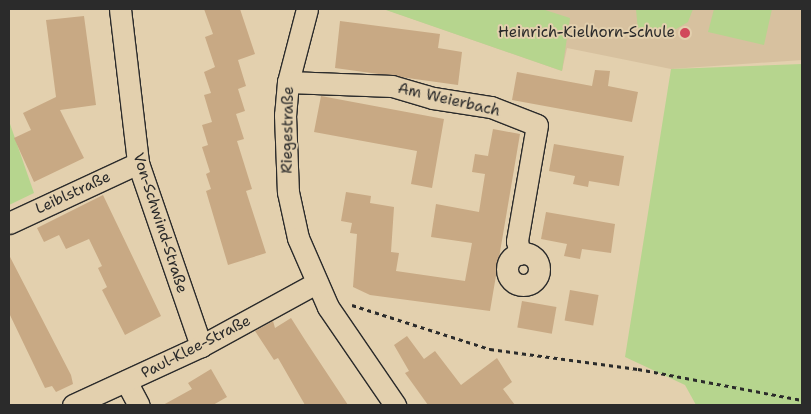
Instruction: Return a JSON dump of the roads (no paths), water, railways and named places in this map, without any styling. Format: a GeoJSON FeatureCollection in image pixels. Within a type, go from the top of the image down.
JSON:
{"type":"FeatureCollection","features":[{"type":"Feature","properties":{"kind":"street","name":"Von-Schwind-Straße"},"geometry":{"type":"LineString","coordinates":[[120,9],[138,163],[201,346]]}},
{"type":"Feature","properties":{"kind":"street","name":"Riegestraße"},"geometry":{"type":"LineString","coordinates":[[307,9],[288,82],[285,153],[288,192],[298,238],[328,307],[395,405]]}},
{"type":"Feature","properties":{"kind":"street","name":"Am Weierbach"},"geometry":{"type":"LineString","coordinates":[[288,82],[392,86],[432,98],[491,107],[537,125],[517,241],[520,254]]}},
{"type":"Feature","properties":{"kind":"street","name":"Leiblstraße"},"geometry":{"type":"LineString","coordinates":[[9,223],[138,163]]}},
{"type":"Feature","properties":{"kind":"street","name":"Paul-Klee-Straße"},"geometry":{"type":"LineString","coordinates":[[72,405],[201,346],[316,283]]}},
{"type":"Feature","properties":{"kind":"street"},"geometry":{"type":"LineString","coordinates":[[126,381],[139,405]]}},
{"type":"Feature","properties":{"kind":"place","name":"Heinrich-Kielhorn-Schule"},"geometry":{"type":"Point","coordinates":[685,33]}}]}
